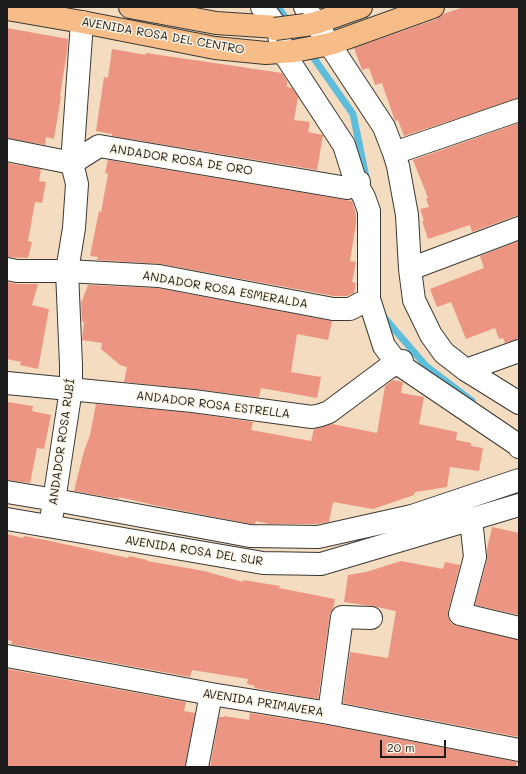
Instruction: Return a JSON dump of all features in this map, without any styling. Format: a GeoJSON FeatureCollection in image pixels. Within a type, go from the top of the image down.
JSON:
{"type":"FeatureCollection","features":[{"type":"Feature","properties":{"kind":"main road","name":"AVENIDA ROSA DEL CENTRO"},"geometry":{"type":"LineString","coordinates":[[130,7],[216,23],[276,28],[309,18],[360,7]]}},
{"type":"Feature","properties":{"kind":"main road","name":"AVENIDA ROSA DEL CENTRO"},"geometry":{"type":"LineString","coordinates":[[7,9],[215,48],[266,53],[324,46],[433,7]]}},
{"type":"Feature","properties":{"kind":"street"},"geometry":{"type":"LineString","coordinates":[[262,7],[276,28],[344,146],[364,197],[369,211],[369,299],[384,346],[399,362],[519,447]]}},
{"type":"Feature","properties":{"kind":"street"},"geometry":{"type":"LineString","coordinates":[[309,18],[324,46],[384,127],[398,166],[407,215],[410,269],[414,300],[431,335],[444,353],[466,370],[519,403]]}},
{"type":"Feature","properties":{"kind":"street","name":"ANDADOR ROSA RUBÍ"},"geometry":{"type":"LineString","coordinates":[[50,526],[71,389],[67,271],[74,228],[77,184],[72,163],[82,22]]}},
{"type":"Feature","properties":{"kind":"street"},"geometry":{"type":"LineString","coordinates":[[394,153],[519,110]]}},
{"type":"Feature","properties":{"kind":"street","name":"ANDADOR ROSA DE ORO"},"geometry":{"type":"LineString","coordinates":[[72,163],[99,146],[347,188],[358,183]]}},
{"type":"Feature","properties":{"kind":"street"},"geometry":{"type":"LineString","coordinates":[[7,150],[72,163]]}},
{"type":"Feature","properties":{"kind":"street"},"geometry":{"type":"LineString","coordinates":[[410,269],[519,228]]}},
{"type":"Feature","properties":{"kind":"street","name":"ANDADOR ROSA ESMERALDA"},"geometry":{"type":"LineString","coordinates":[[7,269],[16,271],[67,271],[160,276],[333,308],[350,309],[369,299]]}},
{"type":"Feature","properties":{"kind":"street"},"geometry":{"type":"LineString","coordinates":[[466,370],[519,351]]}},
{"type":"Feature","properties":{"kind":"street","name":"ANDADOR ROSA ESTRELLA"},"geometry":{"type":"LineString","coordinates":[[7,383],[193,401],[312,417],[329,412],[399,362]]}},
{"type":"Feature","properties":{"kind":"street","name":"AVENIDA ROSA DEL SUR"},"geometry":{"type":"LineString","coordinates":[[7,492],[250,536],[318,538],[412,516],[519,480]]}},
{"type":"Feature","properties":{"kind":"street","name":"AVENIDA ROSA DEL SUR"},"geometry":{"type":"LineString","coordinates":[[7,519],[262,563],[321,564],[519,505]]}},
{"type":"Feature","properties":{"kind":"street"},"geometry":{"type":"LineString","coordinates":[[472,519],[475,557],[460,614],[519,628]]}},
{"type":"Feature","properties":{"kind":"street"},"geometry":{"type":"LineString","coordinates":[[329,713],[342,617],[371,618]]}},
{"type":"Feature","properties":{"kind":"street","name":"AVENIDA PRIMAVERA"},"geometry":{"type":"LineString","coordinates":[[7,656],[211,694],[329,713],[519,750]]}},
{"type":"Feature","properties":{"kind":"street"},"geometry":{"type":"LineString","coordinates":[[197,767],[211,694]]}},
{"type":"Feature","properties":{"kind":"building"},"geometry":{"type":"Polygon","coordinates":[[[464,7],[519,7],[519,98],[404,136],[398,120],[395,121],[382,83],[375,85],[369,68],[362,70],[354,48],[437,19],[443,14],[464,7]]]}},
{"type":"Feature","properties":{"kind":"building"},"geometry":{"type":"Polygon","coordinates":[[[7,28],[68,39],[54,139],[46,137],[45,145],[7,138],[7,28]]]}},
{"type":"Feature","properties":{"kind":"building"},"geometry":{"type":"Polygon","coordinates":[[[112,49],[282,73],[287,81],[287,87],[292,88],[298,97],[294,120],[310,122],[308,132],[323,135],[317,170],[112,136],[112,134],[96,131],[104,77],[108,78],[112,49]]]}},
{"type":"Feature","properties":{"kind":"building"},"geometry":{"type":"Polygon","coordinates":[[[519,123],[519,216],[515,216],[472,232],[470,225],[428,239],[420,209],[429,207],[426,199],[428,198],[413,160],[519,123]]]}},
{"type":"Feature","properties":{"kind":"building"},"geometry":{"type":"Polygon","coordinates":[[[108,160],[352,201],[356,213],[356,223],[350,261],[356,262],[352,282],[356,283],[354,293],[347,296],[334,296],[161,264],[97,260],[98,257],[90,256],[99,211],[101,212],[108,174],[105,173],[108,160]]]}},
{"type":"Feature","properties":{"kind":"building"},"geometry":{"type":"Polygon","coordinates":[[[7,163],[41,169],[39,181],[46,182],[42,203],[35,202],[28,241],[32,242],[28,258],[7,257],[7,163]]]}},
{"type":"Feature","properties":{"kind":"building"},"geometry":{"type":"Polygon","coordinates":[[[519,241],[519,339],[505,343],[503,338],[499,339],[495,328],[466,339],[451,302],[437,307],[430,289],[484,268],[480,256],[519,241]]]}},
{"type":"Feature","properties":{"kind":"building"},"geometry":{"type":"Polygon","coordinates":[[[7,282],[17,284],[38,284],[32,305],[49,309],[38,369],[20,365],[21,362],[7,359],[7,282]]]}},
{"type":"Feature","properties":{"kind":"building"},"geometry":{"type":"Polygon","coordinates":[[[88,285],[157,288],[332,321],[328,340],[297,334],[291,372],[321,377],[317,398],[261,388],[259,397],[124,382],[127,367],[120,365],[101,349],[102,343],[82,340],[84,322],[82,321],[81,301],[88,285]]]}},
{"type":"Feature","properties":{"kind":"building"},"geometry":{"type":"Polygon","coordinates":[[[393,380],[403,382],[401,393],[424,397],[419,424],[457,432],[456,440],[471,443],[471,446],[483,448],[479,471],[450,467],[447,487],[415,492],[414,495],[373,509],[333,502],[329,522],[317,524],[269,524],[256,521],[255,524],[251,524],[119,497],[119,499],[74,491],[84,451],[90,435],[96,404],[192,413],[253,422],[251,430],[311,441],[314,429],[332,424],[377,433],[385,386],[393,380]]]}},
{"type":"Feature","properties":{"kind":"building"},"geometry":{"type":"Polygon","coordinates":[[[7,402],[33,406],[32,411],[51,415],[44,449],[37,448],[30,483],[7,480],[7,402]]]}},
{"type":"Feature","properties":{"kind":"building"},"geometry":{"type":"Polygon","coordinates":[[[492,527],[519,533],[519,615],[475,605],[487,560],[487,549],[492,527]]]}},
{"type":"Feature","properties":{"kind":"building"},"geometry":{"type":"Polygon","coordinates":[[[7,534],[23,538],[24,536],[50,541],[128,558],[129,556],[147,561],[204,571],[243,582],[243,580],[280,586],[279,588],[335,599],[330,615],[318,699],[254,688],[255,686],[247,684],[248,679],[192,670],[190,677],[11,644],[12,641],[7,640],[7,534]]]}},
{"type":"Feature","properties":{"kind":"building"},"geometry":{"type":"Polygon","coordinates":[[[401,561],[443,569],[445,562],[460,565],[448,611],[448,617],[451,623],[457,626],[519,640],[519,737],[343,703],[350,652],[388,658],[396,611],[344,602],[348,575],[366,572],[401,561]]]}},
{"type":"Feature","properties":{"kind":"building"},"geometry":{"type":"Polygon","coordinates":[[[7,669],[186,702],[184,711],[195,713],[185,767],[7,767],[7,669]]]}},
{"type":"Feature","properties":{"kind":"building"},"geometry":{"type":"Polygon","coordinates":[[[250,713],[327,725],[517,762],[516,767],[210,767],[219,717],[224,716],[249,720],[250,713]]]}},
{"type":"Feature","properties":{"kind":"waterway"},"geometry":{"type":"LineString","coordinates":[[278,7],[353,114],[367,182]]}},
{"type":"Feature","properties":{"kind":"waterway"},"geometry":{"type":"LineString","coordinates":[[382,315],[426,366],[472,401]]}}]}
